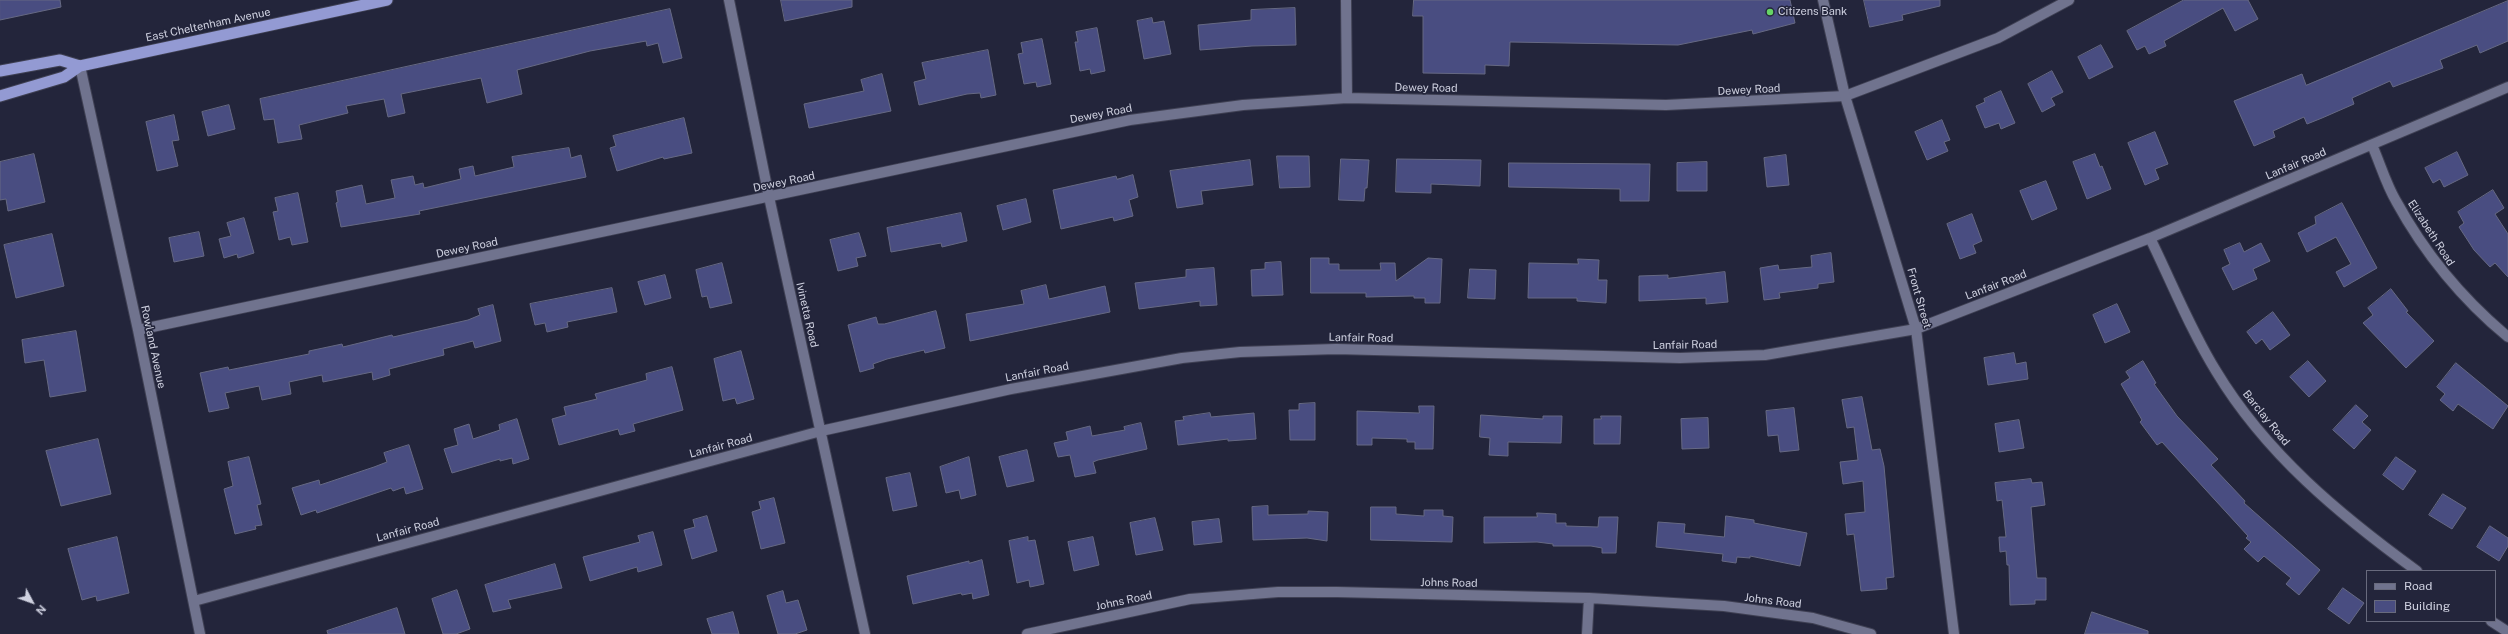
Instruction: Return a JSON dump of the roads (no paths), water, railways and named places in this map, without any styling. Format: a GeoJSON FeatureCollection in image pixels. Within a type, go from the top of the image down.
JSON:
{"type":"FeatureCollection","features":[{"type":"Feature","properties":{"kind":"highway","name":"East Cheltenham Avenue"},"geometry":{"type":"LineString","coordinates":[[0,96],[64,77],[80,66],[387,0]]}},
{"type":"Feature","properties":{"kind":"highway","name":"East Cheltenham Avenue"},"geometry":{"type":"LineString","coordinates":[[0,72],[60,60],[80,66]]}},
{"type":"Feature","properties":{"kind":"street","name":"Ivinetta Road"},"geometry":{"type":"LineString","coordinates":[[729,0],[768,197],[865,634]]}},
{"type":"Feature","properties":{"kind":"street"},"geometry":{"type":"LineString","coordinates":[[1346,0],[1347,98]]}},
{"type":"Feature","properties":{"kind":"street","name":"Front Street"},"geometry":{"type":"LineString","coordinates":[[1823,0],[1845,96],[1916,328],[1954,634]]}},
{"type":"Feature","properties":{"kind":"street","name":"Dewey Road"},"geometry":{"type":"LineString","coordinates":[[138,330],[1130,120],[1243,105],[1347,98],[1666,106],[1845,96],[1998,38],[2069,0]]}},
{"type":"Feature","properties":{"kind":"street","name":"Rowland Avenue"},"geometry":{"type":"LineString","coordinates":[[80,66],[138,330],[200,634]]}},
{"type":"Feature","properties":{"kind":"street","name":"Lanfair Road"},"geometry":{"type":"LineString","coordinates":[[194,601],[821,431],[1011,389],[1182,358],[1240,352],[1336,349],[1680,358],[1765,355],[1916,328],[2150,238],[2508,87]]}},
{"type":"Feature","properties":{"kind":"street","name":"Elizabeth Road"},"geometry":{"type":"LineString","coordinates":[[2372,145],[2395,200],[2439,269],[2480,314],[2508,336]]}},
{"type":"Feature","properties":{"kind":"street","name":"Barclay Road"},"geometry":{"type":"LineString","coordinates":[[2150,238],[2216,371],[2243,410],[2305,482],[2348,520],[2416,570]]}},
{"type":"Feature","properties":{"kind":"street","name":"Johns Road"},"geometry":{"type":"LineString","coordinates":[[1027,634],[1190,600],[1278,592],[1589,598],[1724,606],[1813,618],[1871,634]]}},
{"type":"Feature","properties":{"kind":"street"},"geometry":{"type":"LineString","coordinates":[[1587,634],[1589,598]]}},
{"type":"Feature","properties":{"kind":"street"},"geometry":{"type":"LineString","coordinates":[[2493,622],[2508,632]]}},
{"type":"Feature","properties":{"kind":"place","name":"Citizens Bank"},"geometry":{"type":"Point","coordinates":[1770,12]}}]}
